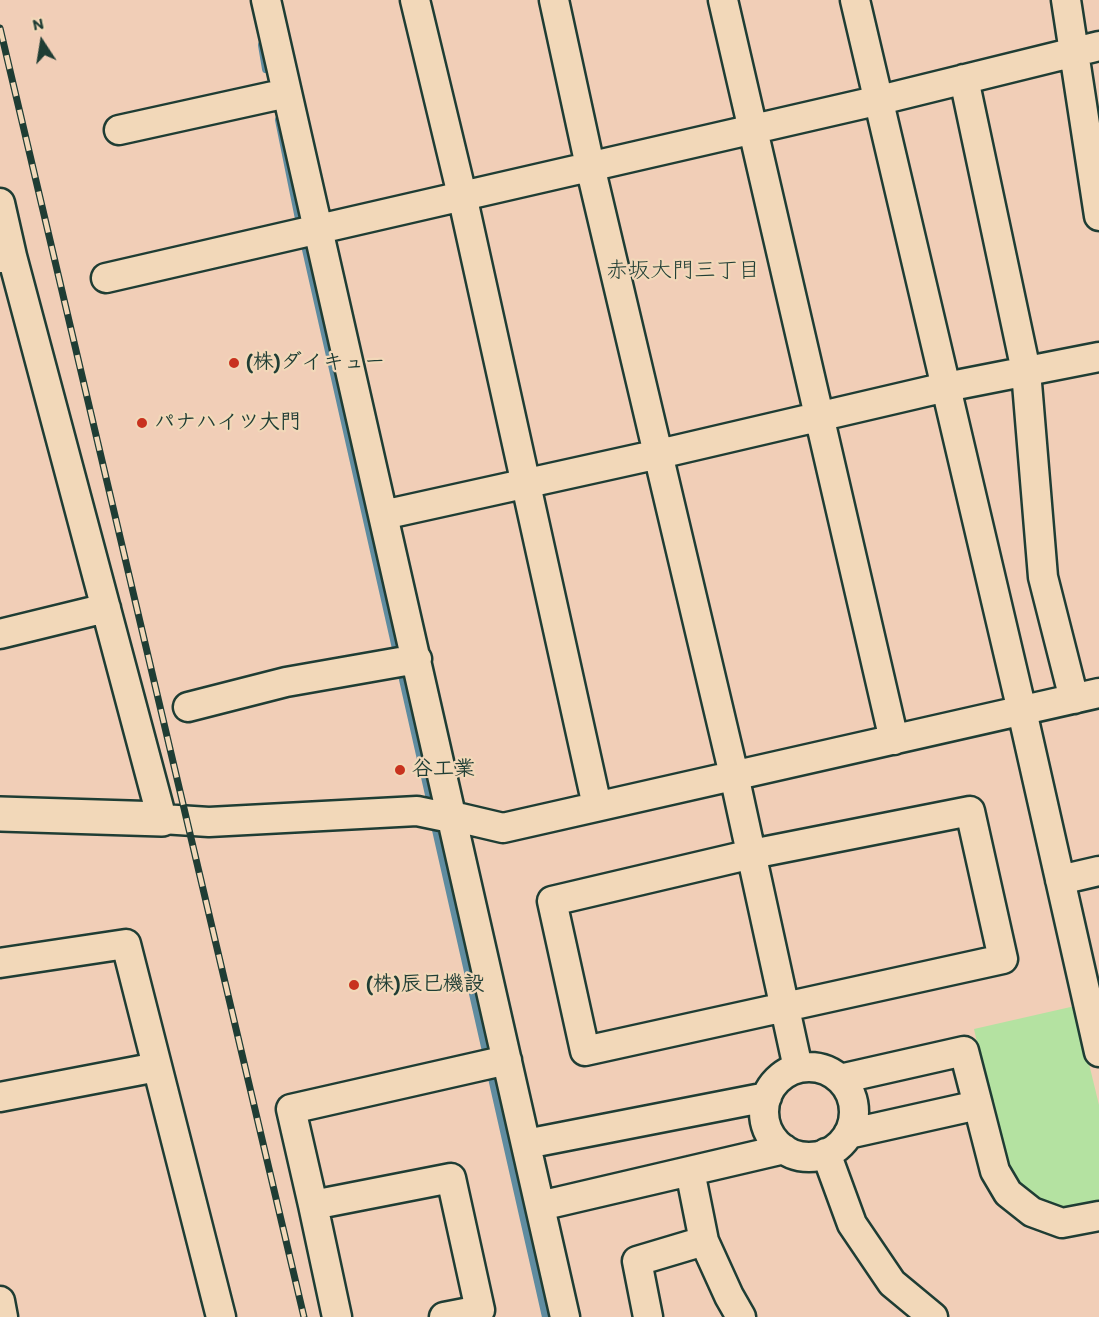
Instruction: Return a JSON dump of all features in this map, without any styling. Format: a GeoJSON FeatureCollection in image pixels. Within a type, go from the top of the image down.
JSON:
{"type":"FeatureCollection","features":[{"type":"Feature","properties":{"kind":"street"},"geometry":{"type":"LineString","coordinates":[[266,0],[286,93],[307,231],[382,515],[405,662],[495,1063],[526,1144],[565,1317]]}},
{"type":"Feature","properties":{"kind":"street"},"geometry":{"type":"LineString","coordinates":[[415,0],[462,195],[597,806]]}},
{"type":"Feature","properties":{"kind":"street"},"geometry":{"type":"LineString","coordinates":[[554,0],[590,166],[734,775],[798,1068]]}},
{"type":"Feature","properties":{"kind":"street"},"geometry":{"type":"LineString","coordinates":[[723,0],[894,740]]}},
{"type":"Feature","properties":{"kind":"street"},"geometry":{"type":"LineString","coordinates":[[855,0],[1098,1042]]}},
{"type":"Feature","properties":{"kind":"street"},"geometry":{"type":"LineString","coordinates":[[1066,0],[1086,49],[1099,216]]}},
{"type":"Feature","properties":{"kind":"street"},"geometry":{"type":"LineString","coordinates":[[106,278],[880,100],[1086,49]]}},
{"type":"Feature","properties":{"kind":"street"},"geometry":{"type":"LineString","coordinates":[[0,814],[209,822],[439,815],[503,828],[1086,696],[1043,577],[1026,371],[964,79]]}},
{"type":"Feature","properties":{"kind":"street"},"geometry":{"type":"LineString","coordinates":[[118,130],[286,93]]}},
{"type":"Feature","properties":{"kind":"street"},"geometry":{"type":"LineString","coordinates":[[0,203],[6,257],[106,608],[162,819]]}},
{"type":"Feature","properties":{"kind":"street"},"geometry":{"type":"LineString","coordinates":[[382,515],[659,454],[946,387],[1099,357]]}},
{"type":"Feature","properties":{"kind":"street"},"geometry":{"type":"LineString","coordinates":[[0,634],[106,608]]}},
{"type":"Feature","properties":{"kind":"street"},"geometry":{"type":"LineString","coordinates":[[188,707],[286,682],[405,662]]}},
{"type":"Feature","properties":{"kind":"street"},"geometry":{"type":"LineString","coordinates":[[970,811],[1003,959],[585,1051],[552,901],[752,854],[970,811]]}},
{"type":"Feature","properties":{"kind":"street"},"geometry":{"type":"LineString","coordinates":[[1060,880],[1099,871]]}},
{"type":"Feature","properties":{"kind":"street"},"geometry":{"type":"LineString","coordinates":[[0,963],[126,944],[216,1316]]}},
{"type":"Feature","properties":{"kind":"street"},"geometry":{"type":"LineString","coordinates":[[840,1079],[964,1051],[994,1171],[1008,1192],[1032,1212],[1062,1223],[1099,1215]]}},
{"type":"Feature","properties":{"kind":"street"},"geometry":{"type":"LineString","coordinates":[[337,1317],[291,1109],[495,1063]]}},
{"type":"Feature","properties":{"kind":"street"},"geometry":{"type":"LineString","coordinates":[[0,1097],[157,1066]]}},
{"type":"Feature","properties":{"kind":"street"},"geometry":{"type":"LineString","coordinates":[[813,1067],[828,1071],[840,1079],[849,1091],[854,1105],[854,1120],[848,1134],[839,1145],[826,1153],[812,1157],[797,1155],[784,1149],[773,1139],[766,1126],[764,1111],[767,1097],[774,1084],[785,1074],[798,1068],[813,1067]]}},
{"type":"Feature","properties":{"kind":"street"},"geometry":{"type":"LineString","coordinates":[[526,1144],[767,1097]]}},
{"type":"Feature","properties":{"kind":"street"},"geometry":{"type":"LineString","coordinates":[[848,1134],[978,1105]]}},
{"type":"Feature","properties":{"kind":"street"},"geometry":{"type":"LineString","coordinates":[[540,1206],[784,1149]]}},
{"type":"Feature","properties":{"kind":"street"},"geometry":{"type":"LineString","coordinates":[[826,1153],[852,1224],[892,1282],[933,1317]]}},
{"type":"Feature","properties":{"kind":"street"},"geometry":{"type":"LineString","coordinates":[[690,1171],[705,1242],[741,1317]]}},
{"type":"Feature","properties":{"kind":"street"},"geometry":{"type":"LineString","coordinates":[[313,1205],[451,1178],[480,1310],[444,1317]]}},
{"type":"Feature","properties":{"kind":"street"},"geometry":{"type":"LineString","coordinates":[[648,1317],[637,1261],[705,1242]]}},
{"type":"Feature","properties":{"kind":"street"},"geometry":{"type":"LineString","coordinates":[[0,1301],[3,1317]]}},
{"type":"Feature","properties":{"kind":"green space"},"geometry":{"type":"Polygon","coordinates":[[[1075,1006],[1099,1105],[1099,1204],[1066,1211],[1031,1195],[1006,1171],[974,1029],[1075,1006]]]}},
{"type":"Feature","properties":{"kind":"waterway"},"geometry":{"type":"LineString","coordinates":[[262,45],[266,69]]}},
{"type":"Feature","properties":{"kind":"waterway"},"geometry":{"type":"LineString","coordinates":[[279,120],[298,214],[432,808]]}},
{"type":"Feature","properties":{"kind":"waterway"},"geometry":{"type":"LineString","coordinates":[[434,821],[546,1317]]}},
{"type":"Feature","properties":{"kind":"railway"},"geometry":{"type":"LineString","coordinates":[[0,28],[304,1317]]}},
{"type":"Feature","properties":{"kind":"place","name":"(株)ダイキュー"},"geometry":{"type":"Point","coordinates":[234,363]}},
{"type":"Feature","properties":{"kind":"place","name":"パナハイツ大門"},"geometry":{"type":"Point","coordinates":[142,423]}},
{"type":"Feature","properties":{"kind":"place","name":"谷工業"},"geometry":{"type":"Point","coordinates":[400,770]}},
{"type":"Feature","properties":{"kind":"place","name":"(株)辰巳機設"},"geometry":{"type":"Point","coordinates":[354,985]}},
{"type":"Feature","properties":{"kind":"district","name":"赤坂大門三丁目"},"geometry":{"type":"Point","coordinates":[683,271]}}]}
